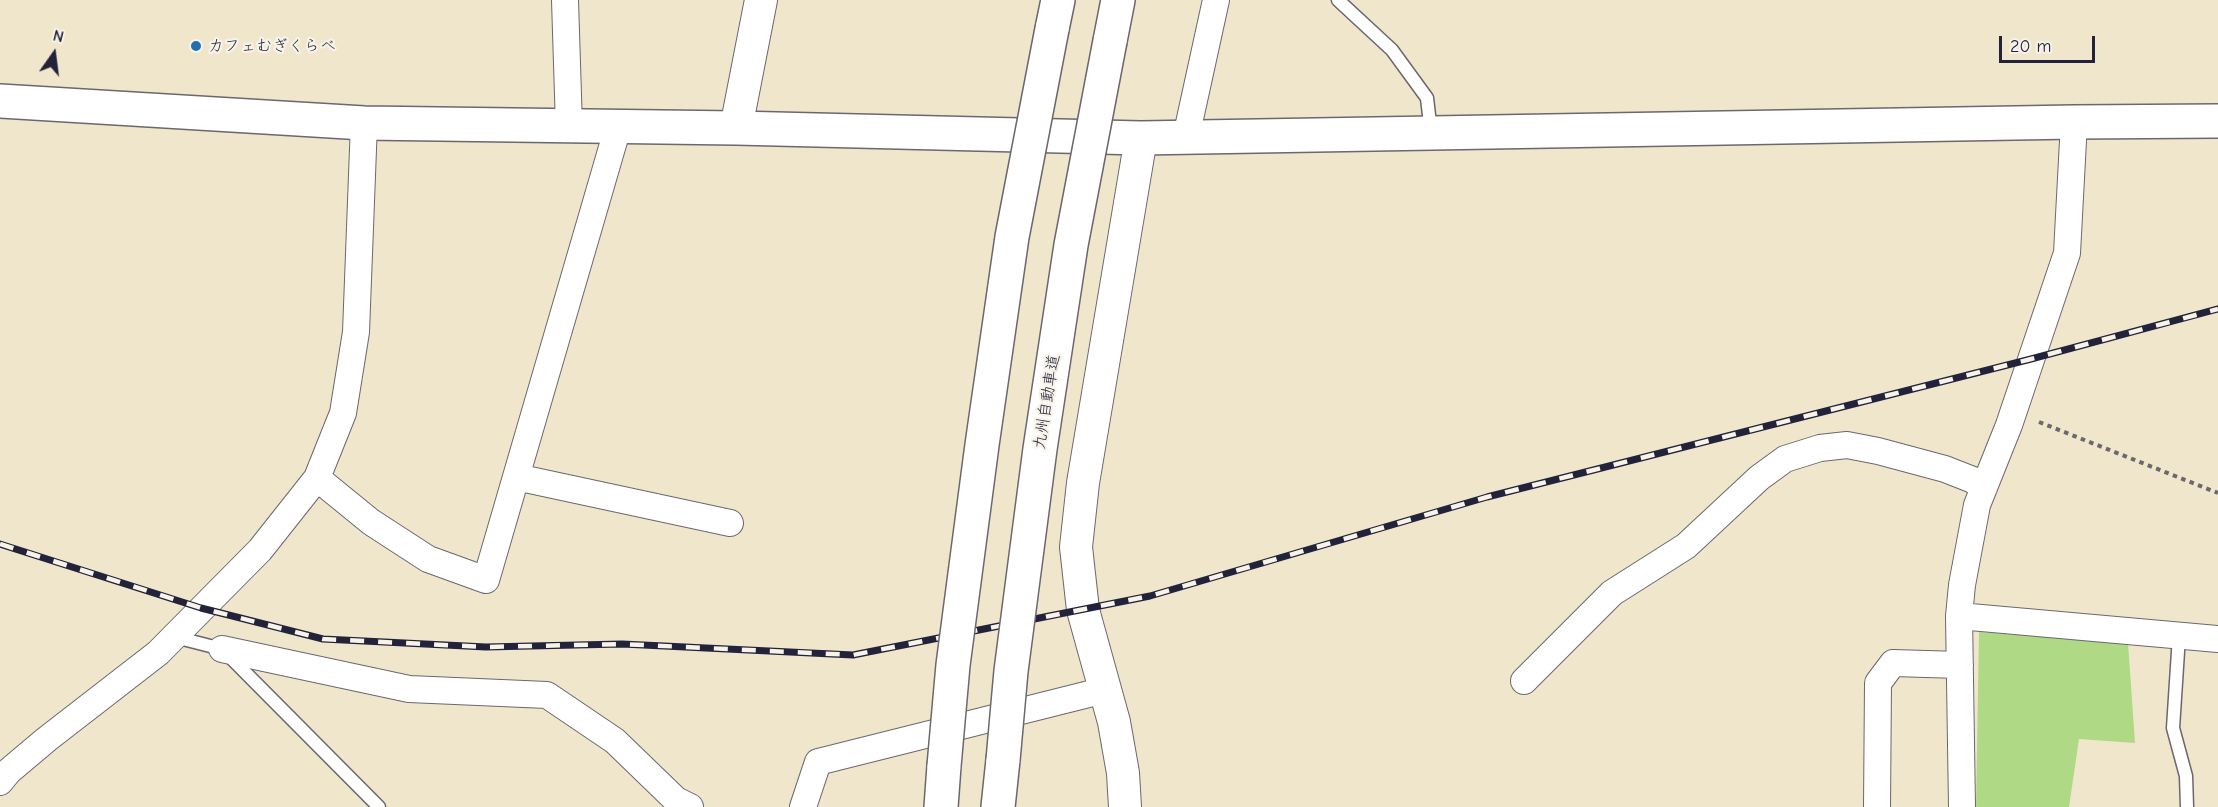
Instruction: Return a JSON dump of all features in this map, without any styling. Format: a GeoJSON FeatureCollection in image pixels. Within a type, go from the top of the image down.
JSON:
{"type":"FeatureCollection","features":[{"type":"Feature","properties":{"kind":"main road","name":"九州自動車道"},"geometry":{"type":"LineString","coordinates":[[998,807],[1011,671],[1040,449],[1071,245],[1118,0]]}},
{"type":"Feature","properties":{"kind":"main road"},"geometry":{"type":"LineString","coordinates":[[941,807],[953,665],[1007,272],[1055,14]]}},
{"type":"Feature","properties":{"kind":"main road"},"geometry":{"type":"LineString","coordinates":[[0,101],[364,123],[736,128],[1141,138],[2218,121]]}},
{"type":"Feature","properties":{"kind":"street"},"geometry":{"type":"LineString","coordinates":[[565,0],[569,127]]}},
{"type":"Feature","properties":{"kind":"street"},"geometry":{"type":"LineString","coordinates":[[736,128],[761,0]]}},
{"type":"Feature","properties":{"kind":"street"},"geometry":{"type":"LineString","coordinates":[[1186,137],[1216,0]]}},
{"type":"Feature","properties":{"kind":"street"},"geometry":{"type":"LineString","coordinates":[[1962,807],[1959,616],[1962,585],[1977,505],[2013,411],[2067,253],[2074,122]]}},
{"type":"Feature","properties":{"kind":"street"},"geometry":{"type":"LineString","coordinates":[[0,782],[9,771],[158,653],[260,550],[317,478],[343,413],[356,332],[364,123]]}},
{"type":"Feature","properties":{"kind":"street"},"geometry":{"type":"LineString","coordinates":[[317,478],[370,522],[428,559],[486,580],[618,128]]}},
{"type":"Feature","properties":{"kind":"street"},"geometry":{"type":"LineString","coordinates":[[1125,807],[1123,772],[1114,723],[1083,610],[1076,547],[1083,483],[1141,138]]}},
{"type":"Feature","properties":{"kind":"street"},"geometry":{"type":"LineString","coordinates":[[1524,681],[1611,593],[1686,546],[1759,478],[1785,459],[1820,448],[1847,445],[1945,469],[1973,480],[1984,488]]}},
{"type":"Feature","properties":{"kind":"street"},"geometry":{"type":"LineString","coordinates":[[516,477],[730,523]]}},
{"type":"Feature","properties":{"kind":"street"},"geometry":{"type":"LineString","coordinates":[[1959,616],[2218,639]]}},
{"type":"Feature","properties":{"kind":"street"},"geometry":{"type":"LineString","coordinates":[[222,649],[410,689],[547,695],[615,741],[676,800],[690,807]]}},
{"type":"Feature","properties":{"kind":"street"},"geometry":{"type":"LineString","coordinates":[[1877,807],[1878,683],[1893,663],[1960,665]]}},
{"type":"Feature","properties":{"kind":"street"},"geometry":{"type":"LineString","coordinates":[[803,807],[818,762],[1105,690]]}},
{"type":"Feature","properties":{"kind":"lane"},"geometry":{"type":"LineString","coordinates":[[1338,0],[1392,50],[1426,98],[1431,134]]}},
{"type":"Feature","properties":{"kind":"lane"},"geometry":{"type":"LineString","coordinates":[[2179,636],[2174,728],[2186,776],[2187,807]]}},
{"type":"Feature","properties":{"kind":"lane"},"geometry":{"type":"LineString","coordinates":[[173,637],[222,649],[379,807]]}},
{"type":"Feature","properties":{"kind":"path"},"geometry":{"type":"LineString","coordinates":[[2013,411],[2218,493]]}},
{"type":"Feature","properties":{"kind":"green space"},"geometry":{"type":"Polygon","coordinates":[[[1979,632],[2128,643],[2135,743],[2079,739],[2069,807],[1976,807],[1979,632]]]}},
{"type":"Feature","properties":{"kind":"railway"},"geometry":{"type":"LineString","coordinates":[[0,544],[201,608],[323,639],[486,647],[622,644],[853,655],[1150,596],[1487,497],[2031,359],[2218,309]]}},
{"type":"Feature","properties":{"kind":"place","name":"カフェむぎくらべ"},"geometry":{"type":"Point","coordinates":[196,46]}}]}
